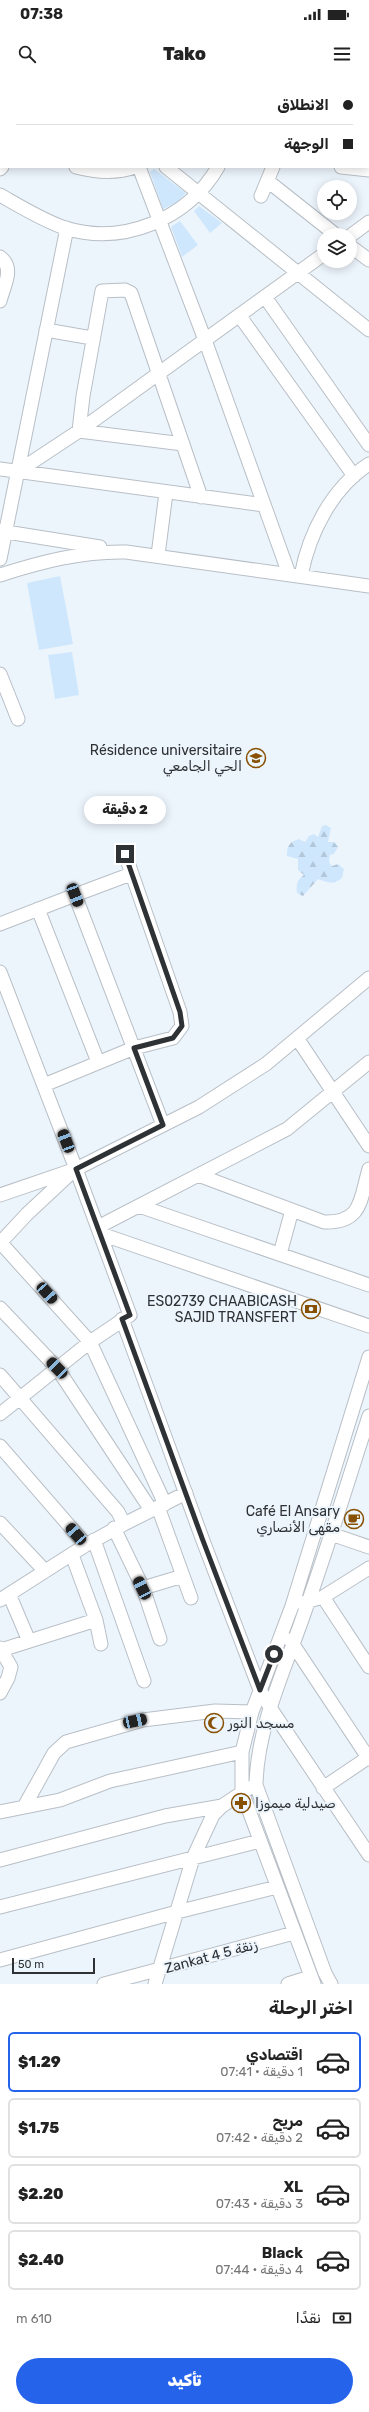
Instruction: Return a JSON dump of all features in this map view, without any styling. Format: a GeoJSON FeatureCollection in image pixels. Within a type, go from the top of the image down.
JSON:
{"type":"FeatureCollection","features":[{"type":"Feature","properties":{"kind":"street"},"geometry":{"type":"LineString","coordinates":[[83,168],[110,172],[124,171],[132,168]]}},
{"type":"Feature","properties":{"kind":"street"},"geometry":{"type":"LineString","coordinates":[[139,168],[205,340],[264,505],[295,575]]}},
{"type":"Feature","properties":{"kind":"street"},"geometry":{"type":"LineString","coordinates":[[167,168],[369,330]]}},
{"type":"Feature","properties":{"kind":"street"},"geometry":{"type":"LineString","coordinates":[[0,195],[48,221],[66,228],[98,233],[114,233],[130,231],[159,220],[181,209],[199,193],[217,168]]}},
{"type":"Feature","properties":{"kind":"street"},"geometry":{"type":"LineString","coordinates":[[262,196],[269,182],[273,168]]}},
{"type":"Feature","properties":{"kind":"street"},"geometry":{"type":"LineString","coordinates":[[350,168],[369,170]]}},
{"type":"Feature","properties":{"kind":"street"},"geometry":{"type":"LineString","coordinates":[[269,182],[327,228]]}},
{"type":"Feature","properties":{"kind":"street"},"geometry":{"type":"LineString","coordinates":[[357,231],[369,222]]}},
{"type":"Feature","properties":{"kind":"street"},"geometry":{"type":"LineString","coordinates":[[0,559],[3,531],[18,472],[66,228]]}},
{"type":"Feature","properties":{"kind":"street"},"geometry":{"type":"LineString","coordinates":[[357,251],[369,260]]}},
{"type":"Feature","properties":{"kind":"street"},"geometry":{"type":"LineString","coordinates":[[0,257],[7,262],[8,269],[0,301]]}},
{"type":"Feature","properties":{"kind":"street"},"geometry":{"type":"LineString","coordinates":[[18,472],[78,431],[317,259]]}},
{"type":"Feature","properties":{"kind":"street"},"geometry":{"type":"LineString","coordinates":[[78,431],[92,338],[102,291],[129,291],[201,497]]}},
{"type":"Feature","properties":{"kind":"street"},"geometry":{"type":"LineString","coordinates":[[265,297],[369,445]]}},
{"type":"Feature","properties":{"kind":"street"},"geometry":{"type":"LineString","coordinates":[[239,315],[354,476]]}},
{"type":"Feature","properties":{"kind":"street"},"geometry":{"type":"LineString","coordinates":[[46,330],[92,338]]}},
{"type":"Feature","properties":{"kind":"street"},"geometry":{"type":"LineString","coordinates":[[78,431],[183,444]]}},
{"type":"Feature","properties":{"kind":"street"},"geometry":{"type":"LineString","coordinates":[[295,575],[305,557],[317,526],[338,493],[354,476],[369,464]]}},
{"type":"Feature","properties":{"kind":"street"},"geometry":{"type":"LineString","coordinates":[[0,469],[166,493],[264,505]]}},
{"type":"Feature","properties":{"kind":"street"},"geometry":{"type":"LineString","coordinates":[[158,555],[166,493]]}},
{"type":"Feature","properties":{"kind":"street"},"geometry":{"type":"LineString","coordinates":[[3,531],[126,552],[158,555],[368,585]]}},
{"type":"Feature","properties":{"kind":"street"},"geometry":{"type":"LineString","coordinates":[[0,575],[45,562],[87,553],[126,552]]}},
{"type":"Feature","properties":{"kind":"street"},"geometry":{"type":"LineString","coordinates":[[0,674],[18,719]]}},
{"type":"Feature","properties":{"kind":"street"},"geometry":{"type":"LineString","coordinates":[[44,1085],[134,1048],[173,1038],[182,1026],[180,1012],[125,854]]}},
{"type":"Feature","properties":{"kind":"street"},"geometry":{"type":"LineString","coordinates":[[0,924],[132,874]]}},
{"type":"Feature","properties":{"kind":"street"},"geometry":{"type":"LineString","coordinates":[[75,895],[163,1125]]}},
{"type":"Feature","properties":{"kind":"street"},"geometry":{"type":"LineString","coordinates":[[38,909],[98,1062]]}},
{"type":"Feature","properties":{"kind":"street"},"geometry":{"type":"LineString","coordinates":[[0,972],[76,1169],[130,1315],[90,1342],[0,1414]]}},
{"type":"Feature","properties":{"kind":"street"},"geometry":{"type":"LineString","coordinates":[[0,1195],[76,1169],[199,1107],[247,1078],[369,978]]}},
{"type":"Feature","properties":{"kind":"street"},"geometry":{"type":"LineString","coordinates":[[297,1038],[369,1146]]}},
{"type":"Feature","properties":{"kind":"street"},"geometry":{"type":"LineString","coordinates":[[99,1231],[139,1206],[287,1129],[369,1062]]}},
{"type":"Feature","properties":{"kind":"street"},"geometry":{"type":"LineString","coordinates":[[76,1169],[36,1204],[0,1242],[90,1342],[158,1507],[191,1598]]}},
{"type":"Feature","properties":{"kind":"street"},"geometry":{"type":"LineString","coordinates":[[198,1175],[324,1222],[338,1222],[349,1219],[357,1211],[369,1169]]}},
{"type":"Feature","properties":{"kind":"street"},"geometry":{"type":"LineString","coordinates":[[139,1206],[369,1285]]}},
{"type":"Feature","properties":{"kind":"street"},"geometry":{"type":"LineString","coordinates":[[280,1254],[292,1210]]}},
{"type":"Feature","properties":{"kind":"street"},"geometry":{"type":"LineString","coordinates":[[99,1231],[369,1326]]}},
{"type":"Feature","properties":{"kind":"street"},"geometry":{"type":"LineString","coordinates":[[0,1308],[57,1368],[158,1507]]}},
{"type":"Feature","properties":{"kind":"street"},"geometry":{"type":"LineString","coordinates":[[122,1319],[260,1690],[323,1788],[369,1855]]}},
{"type":"Feature","properties":{"kind":"street"},"geometry":{"type":"LineString","coordinates":[[288,1984],[312,1980],[242,1792],[242,1752],[252,1712],[292,1606],[369,1357]]}},
{"type":"Feature","properties":{"kind":"street"},"geometry":{"type":"LineString","coordinates":[[0,1375],[118,1512],[119,1526],[160,1639]]}},
{"type":"Feature","properties":{"kind":"street"},"geometry":{"type":"LineString","coordinates":[[331,1984],[325,1973],[256,1785],[259,1750],[271,1709],[309,1602],[369,1416]]}},
{"type":"Feature","properties":{"kind":"street"},"geometry":{"type":"LineString","coordinates":[[0,1446],[90,1543],[144,1680]]}},
{"type":"Feature","properties":{"kind":"street"},"geometry":{"type":"LineString","coordinates":[[30,1640],[5,1597],[119,1526],[186,1493]]}},
{"type":"Feature","properties":{"kind":"street"},"geometry":{"type":"LineString","coordinates":[[0,1523],[45,1571]]}},
{"type":"Feature","properties":{"kind":"street"},"geometry":{"type":"LineString","coordinates":[[330,1534],[369,1547]]}},
{"type":"Feature","properties":{"kind":"street"},"geometry":{"type":"LineString","coordinates":[[72,1555],[96,1620],[101,1644]]}},
{"type":"Feature","properties":{"kind":"street"},"geometry":{"type":"LineString","coordinates":[[292,1606],[323,1597],[368,1571]]}},
{"type":"Feature","properties":{"kind":"street"},"geometry":{"type":"LineString","coordinates":[[142,1588],[183,1576]]}},
{"type":"Feature","properties":{"kind":"street"},"geometry":{"type":"LineString","coordinates":[[323,1597],[369,1667]]}},
{"type":"Feature","properties":{"kind":"street"},"geometry":{"type":"LineString","coordinates":[[0,1693],[8,1678],[11,1667],[1,1649],[96,1620]]}},
{"type":"Feature","properties":{"kind":"street"},"geometry":{"type":"LineString","coordinates":[[283,1629],[369,1758],[323,1788]]}},
{"type":"Feature","properties":{"kind":"street"},"geometry":{"type":"LineString","coordinates":[[24,1807],[54,1753],[66,1742],[143,1720],[215,1711],[252,1712]]}},
{"type":"Feature","properties":{"kind":"street"},"geometry":{"type":"LineString","coordinates":[[0,1812],[66,1799],[110,1781],[242,1752]]}},
{"type":"Feature","properties":{"kind":"street"},"geometry":{"type":"LineString","coordinates":[[154,1984],[193,1858],[214,1815],[222,1806],[242,1792],[256,1785]]}},
{"type":"Feature","properties":{"kind":"street"},"geometry":{"type":"LineString","coordinates":[[0,1860],[165,1816],[222,1806]]}},
{"type":"Feature","properties":{"kind":"street"},"geometry":{"type":"LineString","coordinates":[[0,1907],[260,1841]]}},
{"type":"Feature","properties":{"kind":"street"},"geometry":{"type":"LineString","coordinates":[[0,1960],[177,1912],[277,1887]]}},
{"type":"Feature","properties":{"kind":"street","name":"Zankat 4 زنقة 5"},"geometry":{"type":"LineString","coordinates":[[104,1984],[294,1933]]}},
{"type":"Feature","properties":{"kind":"green space"},"geometry":{"type":"Polygon","coordinates":[[[154,169],[186,193],[176,203],[163,209],[150,172],[154,169]]]}},
{"type":"Feature","properties":{"kind":"green space"},"geometry":{"type":"Polygon","coordinates":[[[199,206],[222,223],[210,233],[194,211],[199,206]]]}},
{"type":"Feature","properties":{"kind":"green space"},"geometry":{"type":"Polygon","coordinates":[[[180,221],[198,245],[182,257],[171,227],[180,221]]]}},
{"type":"Feature","properties":{"kind":"green space"},"geometry":{"type":"Polygon","coordinates":[[[60,576],[73,644],[39,650],[27,583],[60,576]]]}},
{"type":"Feature","properties":{"kind":"green space"},"geometry":{"type":"Polygon","coordinates":[[[72,652],[79,695],[55,699],[48,655],[72,652]]]}},
{"type":"Feature","properties":{"kind":"green space"},"geometry":{"type":"Polygon","coordinates":[[[326,825],[331,828],[328,842],[334,842],[338,847],[334,854],[330,855],[329,862],[332,866],[338,864],[344,869],[342,878],[336,882],[330,883],[318,879],[303,896],[297,893],[297,887],[298,881],[304,875],[298,870],[298,859],[287,856],[287,850],[291,843],[299,839],[305,842],[309,836],[314,834],[318,837],[322,826],[326,825]]]}},
{"type":"Feature","properties":{"kind":"place","name":"Résidence universitaire الحي الجامعي"},"geometry":{"type":"Point","coordinates":[256,758]}},
{"type":"Feature","properties":{"kind":"place","name":"ES02739 CHAABICASH SAJID TRANSFERT"},"geometry":{"type":"Point","coordinates":[311,1309]}},
{"type":"Feature","properties":{"kind":"place","name":"Café El Ansary مقهى الأنصاري"},"geometry":{"type":"Point","coordinates":[354,1519]}},
{"type":"Feature","properties":{"kind":"place","name":"مسجد النور"},"geometry":{"type":"Point","coordinates":[214,1723]}},
{"type":"Feature","properties":{"kind":"place","name":"صيدلية ميموزا"},"geometry":{"type":"Point","coordinates":[241,1803]}},
{"type":"Feature","properties":{"kind":"route"},"geometry":{"type":"LineString","coordinates":[[125,854],[180,1012],[182,1026],[173,1038],[134,1048],[163,1125],[76,1169],[130,1315],[122,1319],[202,1538],[260,1690],[274,1654]]}}]}
